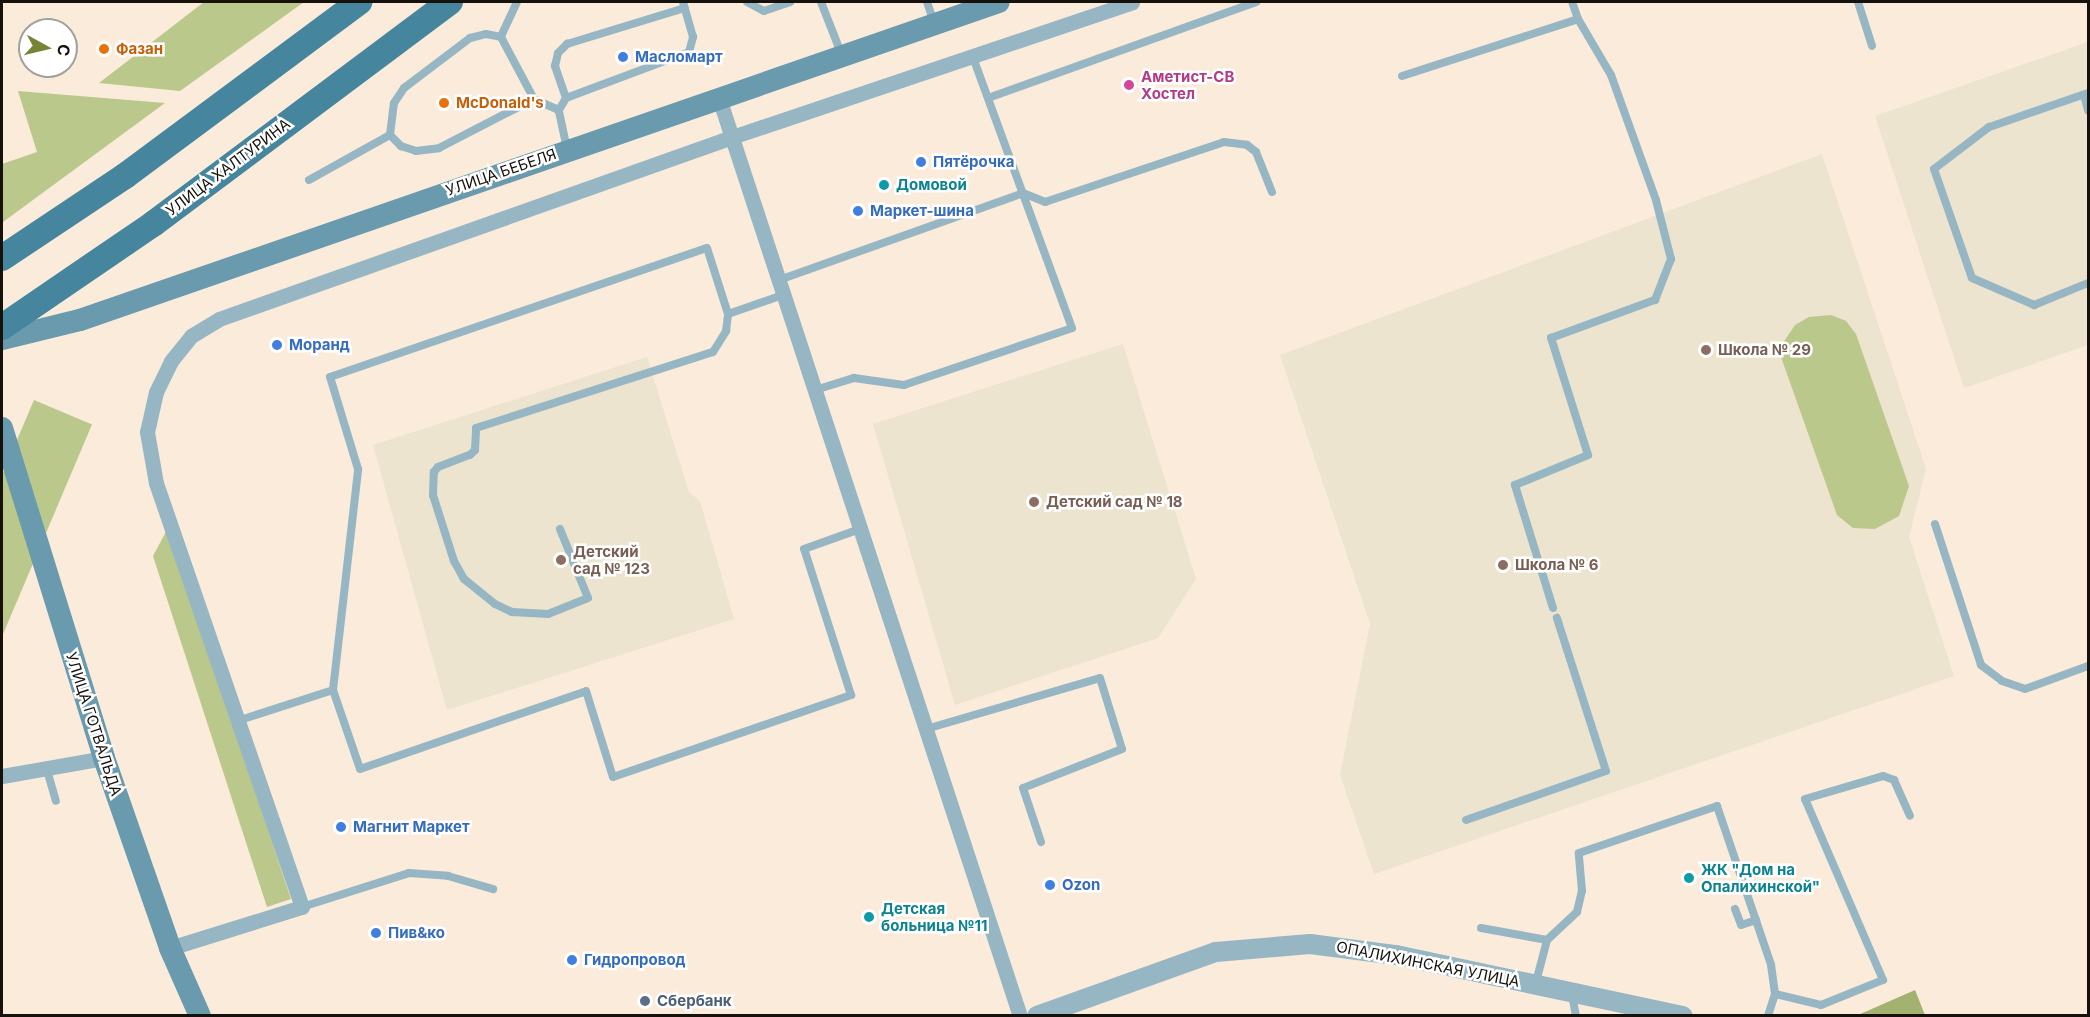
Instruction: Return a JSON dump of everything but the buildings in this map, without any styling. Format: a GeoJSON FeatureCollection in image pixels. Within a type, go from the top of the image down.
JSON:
{"type":"FeatureCollection","features":[{"type":"Feature","properties":{"kind":"main road"},"geometry":{"type":"LineString","coordinates":[[2,258],[125,176],[359,2]]}},
{"type":"Feature","properties":{"kind":"main road","name":"УЛИЦА ХАЛТУРИНА"},"geometry":{"type":"LineString","coordinates":[[2,327],[153,224],[450,2]]}},
{"type":"Feature","properties":{"kind":"main road","name":"УЛИЦА БЕБЕЛЯ"},"geometry":{"type":"LineString","coordinates":[[2,339],[80,320],[567,149],[999,2]]}},
{"type":"Feature","properties":{"kind":"main road","name":"УЛИЦА ГОТВАЛЬДА"},"geometry":{"type":"LineString","coordinates":[[2,428],[104,758],[170,948],[200,1016]]}},
{"type":"Feature","properties":{"kind":"street"},"geometry":{"type":"LineString","coordinates":[[170,948],[302,907],[156,483],[147,432],[156,392],[171,361],[191,336],[219,319],[732,137],[1132,2]]}},
{"type":"Feature","properties":{"kind":"street"},"geometry":{"type":"LineString","coordinates":[[719,98],[1020,1016]]}},
{"type":"Feature","properties":{"kind":"street"},"geometry":{"type":"LineString","coordinates":[[2,776],[47,770],[104,758]]}},
{"type":"Feature","properties":{"kind":"street","name":"ОПАЛИХИНСКАЯ УЛИЦА"},"geometry":{"type":"LineString","coordinates":[[1037,1016],[1216,952],[1310,944],[1386,953],[1683,1016]]}},
{"type":"Feature","properties":{"kind":"lane"},"geometry":{"type":"LineString","coordinates":[[501,37],[517,2]]}},
{"type":"Feature","properties":{"kind":"lane"},"geometry":{"type":"LineString","coordinates":[[747,2],[764,11],[790,2]]}},
{"type":"Feature","properties":{"kind":"lane"},"geometry":{"type":"LineString","coordinates":[[821,2],[842,55]]}},
{"type":"Feature","properties":{"kind":"lane"},"geometry":{"type":"LineString","coordinates":[[927,2],[935,23]]}},
{"type":"Feature","properties":{"kind":"lane"},"geometry":{"type":"LineString","coordinates":[[988,98],[1256,2]]}},
{"type":"Feature","properties":{"kind":"lane"},"geometry":{"type":"LineString","coordinates":[[1553,608],[1515,485],[1587,455],[1551,338],[1655,300],[1671,259],[1656,200],[1611,75],[1578,19],[1572,2]]}},
{"type":"Feature","properties":{"kind":"lane"},"geometry":{"type":"LineString","coordinates":[[1858,2],[1872,45]]}},
{"type":"Feature","properties":{"kind":"lane"},"geometry":{"type":"LineString","coordinates":[[566,98],[555,66],[558,52],[567,44],[684,5],[693,37],[689,52],[566,98],[559,110],[567,149]]}},
{"type":"Feature","properties":{"kind":"lane"},"geometry":{"type":"LineString","coordinates":[[1402,76],[1578,19]]}},
{"type":"Feature","properties":{"kind":"lane"},"geometry":{"type":"LineString","coordinates":[[390,135],[394,103],[404,88],[470,38],[486,34],[501,37]]}},
{"type":"Feature","properties":{"kind":"lane"},"geometry":{"type":"LineString","coordinates":[[501,37],[534,99],[559,110]]}},
{"type":"Feature","properties":{"kind":"lane"},"geometry":{"type":"LineString","coordinates":[[815,390],[854,378],[904,385],[1072,328],[973,57]]}},
{"type":"Feature","properties":{"kind":"lane"},"geometry":{"type":"LineString","coordinates":[[2088,110],[2086,94],[1989,127],[1934,169],[1972,278],[2034,305],[2088,283]]}},
{"type":"Feature","properties":{"kind":"lane"},"geometry":{"type":"LineString","coordinates":[[390,135],[401,146],[416,151],[439,148],[534,99]]}},
{"type":"Feature","properties":{"kind":"lane"},"geometry":{"type":"LineString","coordinates":[[309,180],[390,135]]}},
{"type":"Feature","properties":{"kind":"lane"},"geometry":{"type":"LineString","coordinates":[[778,280],[1023,193],[1045,202],[1224,142],[1246,145],[1256,152],[1272,192]]}},
{"type":"Feature","properties":{"kind":"lane"},"geometry":{"type":"LineString","coordinates":[[560,529],[588,598],[548,614],[512,612],[495,604],[464,579],[454,561],[433,495],[434,472],[438,467],[470,455],[475,450],[476,429],[713,352],[726,331],[728,314],[707,248],[330,377],[358,470],[333,690],[360,769],[586,692],[613,777],[851,695],[804,549],[860,529]]}},
{"type":"Feature","properties":{"kind":"lane"},"geometry":{"type":"LineString","coordinates":[[728,314],[783,295]]}},
{"type":"Feature","properties":{"kind":"lane"},"geometry":{"type":"LineString","coordinates":[[1935,524],[1981,665],[2002,681],[2025,689],[2088,666]]}},
{"type":"Feature","properties":{"kind":"lane"},"geometry":{"type":"LineString","coordinates":[[1466,820],[1606,771],[1557,618]]}},
{"type":"Feature","properties":{"kind":"lane"},"geometry":{"type":"LineString","coordinates":[[926,729],[1100,678],[1122,749],[1023,788],[1041,842]]}},
{"type":"Feature","properties":{"kind":"lane"},"geometry":{"type":"LineString","coordinates":[[237,721],[333,690]]}},
{"type":"Feature","properties":{"kind":"lane"},"geometry":{"type":"LineString","coordinates":[[47,770],[56,801]]}},
{"type":"Feature","properties":{"kind":"lane"},"geometry":{"type":"LineString","coordinates":[[1775,994],[1821,1005],[1883,980],[1805,799],[1883,776],[1894,780],[1910,816]]}},
{"type":"Feature","properties":{"kind":"lane"},"geometry":{"type":"LineString","coordinates":[[1535,985],[1547,940],[1577,912],[1582,891],[1578,853],[1717,806],[1771,965],[1775,994],[1768,1016]]}},
{"type":"Feature","properties":{"kind":"lane"},"geometry":{"type":"LineString","coordinates":[[302,907],[409,873],[448,876],[493,889]]}},
{"type":"Feature","properties":{"kind":"lane"},"geometry":{"type":"LineString","coordinates":[[1735,909],[1741,925],[1756,920]]}},
{"type":"Feature","properties":{"kind":"lane"},"geometry":{"type":"LineString","coordinates":[[1481,928],[1547,940]]}},
{"type":"Feature","properties":{"kind":"lane"},"geometry":{"type":"LineString","coordinates":[[1571,992],[1576,1016]]}},
{"type":"Feature","properties":{"kind":"shaded area"},"geometry":{"type":"Polygon","coordinates":[[[2088,42],[2088,345],[1964,388],[1875,116],[2088,42]]]}},
{"type":"Feature","properties":{"kind":"shaded area"},"geometry":{"type":"Polygon","coordinates":[[[1822,154],[1926,469],[1909,537],[1954,676],[1374,874],[1340,775],[1370,624],[1280,355],[1822,154]]]}},
{"type":"Feature","properties":{"kind":"shaded area","name":"Детский сад № 18"},"geometry":{"type":"Polygon","coordinates":[[[1123,344],[1196,579],[1158,638],[955,705],[873,424],[1123,344]]]}},
{"type":"Feature","properties":{"kind":"shaded area","name":"Детский сад № 123"},"geometry":{"type":"Polygon","coordinates":[[[647,357],[689,492],[700,501],[734,619],[447,710],[373,445],[647,357]]]}},
{"type":"Feature","properties":{"kind":"green space"},"geometry":{"type":"Polygon","coordinates":[[[204,2],[304,2],[180,91],[99,83],[204,2]]]}},
{"type":"Feature","properties":{"kind":"green space"},"geometry":{"type":"Polygon","coordinates":[[[18,91],[165,103],[3,222],[2,164],[37,152],[18,91]]]}},
{"type":"Feature","properties":{"kind":"green space"},"geometry":{"type":"Polygon","coordinates":[[[1831,315],[1846,321],[1856,334],[1909,486],[1899,516],[1875,529],[1853,528],[1837,515],[1781,357],[1783,343],[1795,325],[1809,317],[1831,315]]]}},
{"type":"Feature","properties":{"kind":"green space"},"geometry":{"type":"Polygon","coordinates":[[[34,400],[92,425],[2,637],[2,475],[34,400]]]}},
{"type":"Feature","properties":{"kind":"green space"},"geometry":{"type":"Polygon","coordinates":[[[168,528],[291,899],[267,907],[153,556],[168,528]]]}},
{"type":"Feature","properties":{"kind":"green space"},"geometry":{"type":"Polygon","coordinates":[[[1915,990],[1925,1015],[1858,1015],[1915,990]]]}},
{"type":"Feature","properties":{"kind":"place","name":"Фазан"},"geometry":{"type":"Point","coordinates":[104,49]}},
{"type":"Feature","properties":{"kind":"place","name":"Масломарт"},"geometry":{"type":"Point","coordinates":[623,57]}},
{"type":"Feature","properties":{"kind":"place","name":"Аметист-СВ Хостел"},"geometry":{"type":"Point","coordinates":[1129,85]}},
{"type":"Feature","properties":{"kind":"place","name":"McDonald's"},"geometry":{"type":"Point","coordinates":[444,103]}},
{"type":"Feature","properties":{"kind":"place","name":"Пятёрочка"},"geometry":{"type":"Point","coordinates":[921,162]}},
{"type":"Feature","properties":{"kind":"place","name":"Домовой"},"geometry":{"type":"Point","coordinates":[884,185]}},
{"type":"Feature","properties":{"kind":"place","name":"Маркет-шина"},"geometry":{"type":"Point","coordinates":[858,211]}},
{"type":"Feature","properties":{"kind":"place","name":"Моранд"},"geometry":{"type":"Point","coordinates":[277,345]}},
{"type":"Feature","properties":{"kind":"place","name":"Школа № 29"},"geometry":{"type":"Point","coordinates":[1706,350]}},
{"type":"Feature","properties":{"kind":"place","name":"Детский сад № 18"},"geometry":{"type":"Point","coordinates":[1034,502]}},
{"type":"Feature","properties":{"kind":"place","name":"Детский сад № 123"},"geometry":{"type":"Point","coordinates":[561,560]}},
{"type":"Feature","properties":{"kind":"place","name":"Школа № 6"},"geometry":{"type":"Point","coordinates":[1503,565]}},
{"type":"Feature","properties":{"kind":"place","name":"Магнит Маркет"},"geometry":{"type":"Point","coordinates":[341,827]}},
{"type":"Feature","properties":{"kind":"place","name":"ЖК \"Дом на Опалихинской\""},"geometry":{"type":"Point","coordinates":[1689,878]}},
{"type":"Feature","properties":{"kind":"place","name":"Ozon"},"geometry":{"type":"Point","coordinates":[1050,885]}},
{"type":"Feature","properties":{"kind":"place","name":"Детская больница №11"},"geometry":{"type":"Point","coordinates":[869,917]}},
{"type":"Feature","properties":{"kind":"place","name":"Пив&ко"},"geometry":{"type":"Point","coordinates":[376,933]}},
{"type":"Feature","properties":{"kind":"place","name":"Гидропровод"},"geometry":{"type":"Point","coordinates":[572,960]}},
{"type":"Feature","properties":{"kind":"place","name":"Сбербанк"},"geometry":{"type":"Point","coordinates":[645,1001]}}]}
